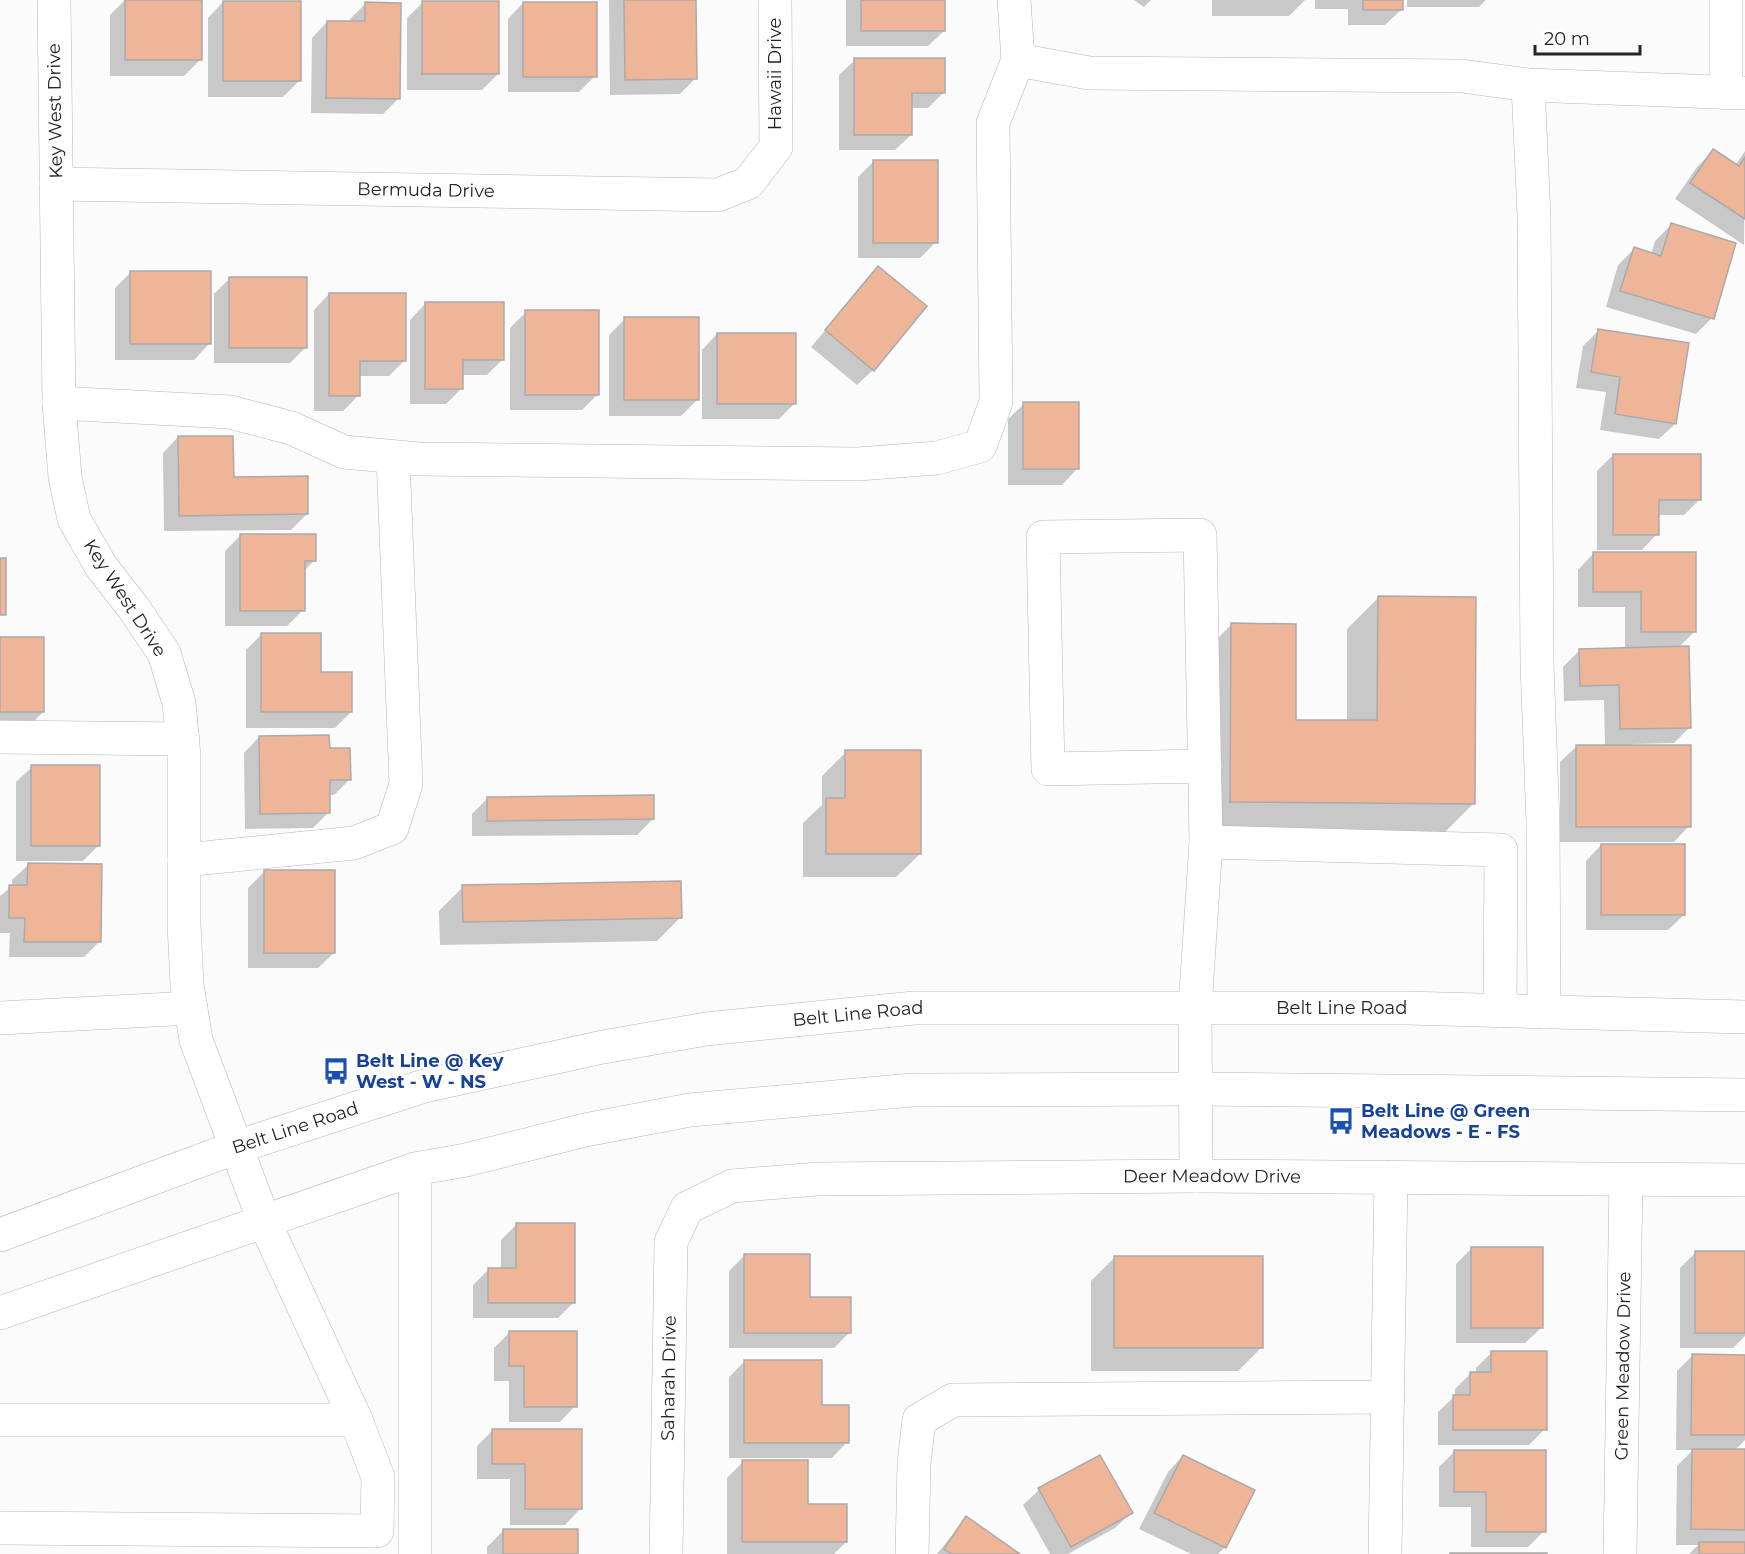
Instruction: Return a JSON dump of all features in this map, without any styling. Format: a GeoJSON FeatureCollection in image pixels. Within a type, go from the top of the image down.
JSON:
{"type":"FeatureCollection","features":[{"type":"Feature","properties":{"kind":"street","name":"Key West Drive"},"geometry":{"type":"LineString","coordinates":[[54,0],[59,403],[65,477],[74,519],[100,566],[135,610],[164,653],[179,703],[183,739],[185,944],[196,1040],[264,1221],[356,1420],[378,1477],[377,1543]]}},
{"type":"Feature","properties":{"kind":"street","name":"Hawaii Drive"},"geometry":{"type":"LineString","coordinates":[[775,0],[776,147]]}},
{"type":"Feature","properties":{"kind":"street"},"geometry":{"type":"LineString","coordinates":[[59,403],[230,412],[291,428],[344,452],[393,457],[858,464],[937,458],[980,446],[996,402],[993,123],[1018,60],[1014,0]]}},
{"type":"Feature","properties":{"kind":"street"},"geometry":{"type":"LineString","coordinates":[[1018,60],[1089,73],[1461,76],[1528,85],[1736,93],[1726,0]]}},
{"type":"Feature","properties":{"kind":"street"},"geometry":{"type":"LineString","coordinates":[[1528,85],[1534,216],[1537,664],[1543,824],[1544,1012]]}},
{"type":"Feature","properties":{"kind":"street","name":"Bermuda Drive"},"geometry":{"type":"LineString","coordinates":[[56,184],[718,195],[748,183],[776,147]]}},
{"type":"Feature","properties":{"kind":"street"},"geometry":{"type":"LineString","coordinates":[[184,860],[354,843],[392,828],[405,784],[393,457]]}},
{"type":"Feature","properties":{"kind":"street"},"geometry":{"type":"LineString","coordinates":[[1196,1176],[1195,1008],[1206,842],[1205,766],[1200,535],[1043,537],[1048,769],[1205,766]]}},
{"type":"Feature","properties":{"kind":"street"},"geometry":{"type":"LineString","coordinates":[[0,737],[183,739]]}},
{"type":"Feature","properties":{"kind":"street"},"geometry":{"type":"LineString","coordinates":[[1206,842],[1501,850],[1500,1011]]}},
{"type":"Feature","properties":{"kind":"street"},"geometry":{"type":"LineString","coordinates":[[0,1018],[191,1008]]}},
{"type":"Feature","properties":{"kind":"street","name":"Belt Line Road"},"geometry":{"type":"LineString","coordinates":[[0,1235],[237,1147],[424,1086],[603,1047],[706,1029],[914,1008],[1500,1011],[1745,1017]]}},
{"type":"Feature","properties":{"kind":"street"},"geometry":{"type":"LineString","coordinates":[[0,1313],[415,1169],[466,1160],[585,1130],[702,1109],[912,1090],[1196,1089],[1745,1095]]}},
{"type":"Feature","properties":{"kind":"street"},"geometry":{"type":"LineString","coordinates":[[415,1169],[415,1554]]}},
{"type":"Feature","properties":{"kind":"street","name":"Deer Meadow Drive"},"geometry":{"type":"LineString","coordinates":[[687,1208],[732,1186],[817,1179],[1196,1176],[1745,1180]]}},
{"type":"Feature","properties":{"kind":"street"},"geometry":{"type":"LineString","coordinates":[[1385,1554],[1391,1177]]}},
{"type":"Feature","properties":{"kind":"street","name":"Green Meadow Drive"},"geometry":{"type":"LineString","coordinates":[[1620,1554],[1626,1180]]}},
{"type":"Feature","properties":{"kind":"street","name":"Saharah Drive"},"geometry":{"type":"LineString","coordinates":[[666,1554],[671,1242],[687,1208]]}},
{"type":"Feature","properties":{"kind":"street"},"geometry":{"type":"LineString","coordinates":[[912,1554],[914,1463],[919,1420],[953,1400],[1388,1397]]}},
{"type":"Feature","properties":{"kind":"street"},"geometry":{"type":"LineString","coordinates":[[0,1420],[356,1420]]}},
{"type":"Feature","properties":{"kind":"street"},"geometry":{"type":"LineString","coordinates":[[0,1528],[377,1543]]}},
{"type":"Feature","properties":{"kind":"building"},"geometry":{"type":"Polygon","coordinates":[[[125,0],[202,0],[202,60],[125,60],[125,0]]]}},
{"type":"Feature","properties":{"kind":"building"},"geometry":{"type":"Polygon","coordinates":[[[624,0],[696,0],[697,79],[625,80],[624,0]]]}},
{"type":"Feature","properties":{"kind":"building"},"geometry":{"type":"Polygon","coordinates":[[[861,0],[945,0],[945,31],[861,31],[861,0]]]}},
{"type":"Feature","properties":{"kind":"building"},"geometry":{"type":"Polygon","coordinates":[[[1363,0],[1403,0],[1403,10],[1363,10],[1363,0]]]}},
{"type":"Feature","properties":{"kind":"building"},"geometry":{"type":"Polygon","coordinates":[[[223,1],[301,1],[301,81],[223,81],[223,1]]]}},
{"type":"Feature","properties":{"kind":"building"},"geometry":{"type":"Polygon","coordinates":[[[422,1],[499,1],[499,74],[422,74],[422,1]]]}},
{"type":"Feature","properties":{"kind":"building"},"geometry":{"type":"Polygon","coordinates":[[[365,2],[401,3],[400,99],[326,98],[327,21],[365,21],[365,2]]]}},
{"type":"Feature","properties":{"kind":"building"},"geometry":{"type":"Polygon","coordinates":[[[523,2],[597,2],[597,77],[523,77],[523,2]]]}},
{"type":"Feature","properties":{"kind":"building"},"geometry":{"type":"Polygon","coordinates":[[[854,58],[945,58],[945,93],[912,93],[912,135],[854,135],[854,58]]]}},
{"type":"Feature","properties":{"kind":"building"},"geometry":{"type":"Polygon","coordinates":[[[1713,149],[1739,166],[1745,157],[1745,219],[1690,183],[1713,149]]]}},
{"type":"Feature","properties":{"kind":"building"},"geometry":{"type":"Polygon","coordinates":[[[873,160],[938,160],[938,243],[873,243],[873,160]]]}},
{"type":"Feature","properties":{"kind":"building"},"geometry":{"type":"Polygon","coordinates":[[[1671,223],[1736,243],[1714,319],[1620,291],[1634,247],[1661,256],[1671,223]]]}},
{"type":"Feature","properties":{"kind":"building"},"geometry":{"type":"Polygon","coordinates":[[[878,266],[927,306],[874,371],[825,330],[878,266]]]}},
{"type":"Feature","properties":{"kind":"building"},"geometry":{"type":"Polygon","coordinates":[[[130,271],[211,271],[211,344],[130,344],[130,271]]]}},
{"type":"Feature","properties":{"kind":"building"},"geometry":{"type":"Polygon","coordinates":[[[229,277],[307,277],[307,348],[229,348],[229,277]]]}},
{"type":"Feature","properties":{"kind":"building"},"geometry":{"type":"Polygon","coordinates":[[[329,293],[406,293],[406,361],[360,361],[360,396],[329,396],[329,293]]]}},
{"type":"Feature","properties":{"kind":"building"},"geometry":{"type":"Polygon","coordinates":[[[425,302],[504,302],[504,360],[463,360],[463,389],[425,389],[425,302]]]}},
{"type":"Feature","properties":{"kind":"building"},"geometry":{"type":"Polygon","coordinates":[[[525,310],[599,310],[599,395],[525,395],[525,310]]]}},
{"type":"Feature","properties":{"kind":"building"},"geometry":{"type":"Polygon","coordinates":[[[624,317],[699,317],[699,400],[624,400],[624,317]]]}},
{"type":"Feature","properties":{"kind":"building"},"geometry":{"type":"Polygon","coordinates":[[[1598,329],[1689,343],[1676,424],[1615,414],[1620,377],[1591,372],[1598,329]]]}},
{"type":"Feature","properties":{"kind":"building"},"geometry":{"type":"Polygon","coordinates":[[[717,333],[796,333],[796,404],[717,404],[717,333]]]}},
{"type":"Feature","properties":{"kind":"building"},"geometry":{"type":"Polygon","coordinates":[[[1023,402],[1079,402],[1079,469],[1023,469],[1023,402]]]}},
{"type":"Feature","properties":{"kind":"building"},"geometry":{"type":"Polygon","coordinates":[[[178,436],[233,436],[234,477],[308,476],[308,514],[179,516],[178,436]]]}},
{"type":"Feature","properties":{"kind":"building"},"geometry":{"type":"Polygon","coordinates":[[[1613,454],[1701,454],[1701,500],[1659,500],[1659,535],[1613,535],[1613,454]]]}},
{"type":"Feature","properties":{"kind":"building"},"geometry":{"type":"Polygon","coordinates":[[[240,534],[316,534],[316,561],[305,561],[305,611],[240,611],[240,534]]]}},
{"type":"Feature","properties":{"kind":"building"},"geometry":{"type":"Polygon","coordinates":[[[1593,552],[1696,552],[1696,632],[1641,632],[1641,592],[1593,592],[1593,552]]]}},
{"type":"Feature","properties":{"kind":"building"},"geometry":{"type":"Polygon","coordinates":[[[0,558],[6,558],[6,615],[0,615],[0,558]]]}},
{"type":"Feature","properties":{"kind":"building"},"geometry":{"type":"Polygon","coordinates":[[[1378,596],[1476,597],[1475,804],[1230,802],[1231,623],[1296,624],[1296,720],[1377,720],[1378,596]]]}},
{"type":"Feature","properties":{"kind":"building"},"geometry":{"type":"Polygon","coordinates":[[[261,633],[321,633],[321,672],[352,672],[352,712],[261,712],[261,633]]]}},
{"type":"Feature","properties":{"kind":"building"},"geometry":{"type":"Polygon","coordinates":[[[0,637],[44,637],[44,712],[0,712],[0,637]]]}},
{"type":"Feature","properties":{"kind":"building"},"geometry":{"type":"Polygon","coordinates":[[[1689,646],[1691,728],[1620,729],[1619,685],[1580,686],[1579,649],[1689,646]]]}},
{"type":"Feature","properties":{"kind":"building"},"geometry":{"type":"Polygon","coordinates":[[[329,735],[330,748],[350,748],[351,780],[330,780],[330,813],[260,814],[259,736],[329,735]]]}},
{"type":"Feature","properties":{"kind":"building"},"geometry":{"type":"Polygon","coordinates":[[[1576,745],[1691,745],[1691,827],[1576,827],[1576,745]]]}},
{"type":"Feature","properties":{"kind":"building"},"geometry":{"type":"Polygon","coordinates":[[[845,750],[921,750],[921,854],[826,854],[826,798],[845,798],[845,750]]]}},
{"type":"Feature","properties":{"kind":"building"},"geometry":{"type":"Polygon","coordinates":[[[31,765],[100,765],[100,846],[31,846],[31,765]]]}},
{"type":"Feature","properties":{"kind":"building"},"geometry":{"type":"Polygon","coordinates":[[[654,795],[654,819],[487,821],[487,797],[654,795]]]}},
{"type":"Feature","properties":{"kind":"building"},"geometry":{"type":"Polygon","coordinates":[[[1601,844],[1685,844],[1685,915],[1601,915],[1601,844]]]}},
{"type":"Feature","properties":{"kind":"building"},"geometry":{"type":"Polygon","coordinates":[[[28,863],[102,864],[101,942],[24,942],[25,918],[9,918],[9,885],[27,885],[28,863]]]}},
{"type":"Feature","properties":{"kind":"building"},"geometry":{"type":"Polygon","coordinates":[[[264,870],[335,870],[335,953],[264,953],[264,870]]]}},
{"type":"Feature","properties":{"kind":"building"},"geometry":{"type":"Polygon","coordinates":[[[681,881],[682,918],[463,922],[462,885],[681,881]]]}},
{"type":"Feature","properties":{"kind":"building"},"geometry":{"type":"Polygon","coordinates":[[[516,1223],[575,1223],[575,1303],[488,1303],[488,1268],[516,1268],[516,1223]]]}},
{"type":"Feature","properties":{"kind":"building"},"geometry":{"type":"Polygon","coordinates":[[[1471,1247],[1543,1247],[1543,1328],[1471,1328],[1471,1247]]]}},
{"type":"Feature","properties":{"kind":"building"},"geometry":{"type":"Polygon","coordinates":[[[1695,1251],[1745,1251],[1745,1333],[1695,1333],[1695,1251]]]}},
{"type":"Feature","properties":{"kind":"building"},"geometry":{"type":"Polygon","coordinates":[[[744,1254],[810,1254],[810,1297],[851,1297],[851,1333],[744,1333],[744,1254]]]}},
{"type":"Feature","properties":{"kind":"building"},"geometry":{"type":"Polygon","coordinates":[[[1114,1256],[1263,1256],[1263,1348],[1114,1348],[1114,1256]]]}},
{"type":"Feature","properties":{"kind":"building"},"geometry":{"type":"Polygon","coordinates":[[[509,1331],[577,1331],[577,1407],[524,1407],[524,1366],[509,1366],[509,1331]]]}},
{"type":"Feature","properties":{"kind":"building"},"geometry":{"type":"Polygon","coordinates":[[[1491,1351],[1547,1351],[1547,1430],[1453,1430],[1453,1395],[1470,1395],[1470,1372],[1491,1372],[1491,1351]]]}},
{"type":"Feature","properties":{"kind":"building"},"geometry":{"type":"Polygon","coordinates":[[[1692,1354],[1745,1355],[1745,1435],[1691,1435],[1692,1354]]]}},
{"type":"Feature","properties":{"kind":"building"},"geometry":{"type":"Polygon","coordinates":[[[744,1360],[822,1360],[822,1405],[849,1405],[849,1443],[744,1443],[744,1360]]]}},
{"type":"Feature","properties":{"kind":"building"},"geometry":{"type":"Polygon","coordinates":[[[492,1429],[582,1429],[582,1509],[525,1509],[525,1464],[492,1464],[492,1429]]]}},
{"type":"Feature","properties":{"kind":"building"},"geometry":{"type":"Polygon","coordinates":[[[1692,1449],[1745,1449],[1745,1530],[1691,1529],[1692,1449]]]}},
{"type":"Feature","properties":{"kind":"building"},"geometry":{"type":"Polygon","coordinates":[[[1454,1450],[1546,1450],[1546,1532],[1486,1532],[1486,1492],[1454,1492],[1454,1450]]]}},
{"type":"Feature","properties":{"kind":"building"},"geometry":{"type":"Polygon","coordinates":[[[1100,1455],[1133,1513],[1071,1547],[1038,1488],[1100,1455]]]}},
{"type":"Feature","properties":{"kind":"building"},"geometry":{"type":"Polygon","coordinates":[[[1183,1455],[1255,1490],[1226,1548],[1154,1513],[1183,1455]]]}},
{"type":"Feature","properties":{"kind":"building"},"geometry":{"type":"Polygon","coordinates":[[[742,1460],[808,1460],[808,1504],[847,1504],[847,1542],[742,1542],[742,1460]]]}},
{"type":"Feature","properties":{"kind":"building"},"geometry":{"type":"Polygon","coordinates":[[[966,1516],[1020,1554],[951,1554],[944,1549],[966,1516]]]}},
{"type":"Feature","properties":{"kind":"building"},"geometry":{"type":"Polygon","coordinates":[[[503,1529],[578,1529],[578,1554],[503,1554],[503,1529]]]}},
{"type":"Feature","properties":{"kind":"building"},"geometry":{"type":"Polygon","coordinates":[[[1699,1542],[1745,1542],[1745,1554],[1699,1554],[1699,1542]]]}},
{"type":"Feature","properties":{"kind":"building"},"geometry":{"type":"Polygon","coordinates":[[[1547,1553],[1547,1554],[1450,1554],[1547,1553]]]}},
{"type":"Feature","properties":{"kind":"place","name":"Belt Line @ Key West - W - NS"},"geometry":{"type":"Point","coordinates":[336,1071]}},
{"type":"Feature","properties":{"kind":"place","name":"Belt Line @ Green Meadows - E - FS"},"geometry":{"type":"Point","coordinates":[1341,1121]}}]}
